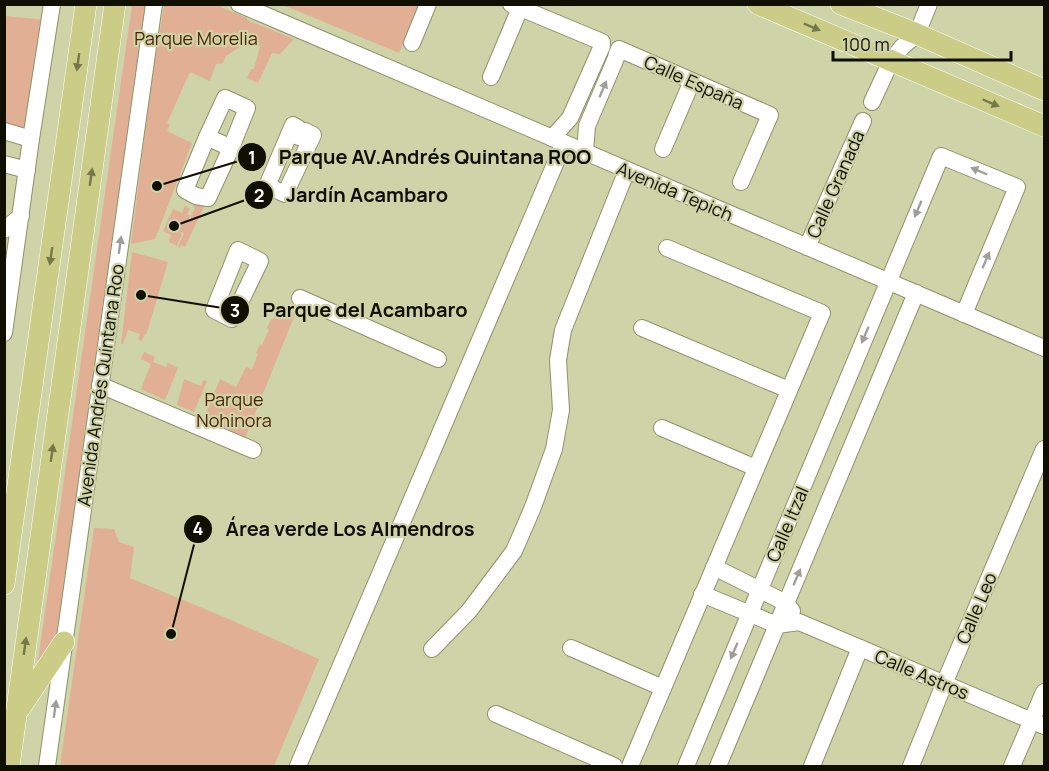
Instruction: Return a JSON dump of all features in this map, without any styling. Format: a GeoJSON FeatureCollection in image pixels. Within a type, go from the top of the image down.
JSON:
{"type":"FeatureCollection","features":[{"type":"Feature","properties":{"kind":"main road"},"geometry":{"type":"LineString","coordinates":[[4,584],[86,4]]}},
{"type":"Feature","properties":{"kind":"main road","name":"Avenida Andrés Quintana Roo"},"geometry":{"type":"LineString","coordinates":[[9,766],[116,4]]}},
{"type":"Feature","properties":{"kind":"main road"},"geometry":{"type":"LineString","coordinates":[[841,4],[917,34],[1044,90]]}},
{"type":"Feature","properties":{"kind":"main road"},"geometry":{"type":"LineString","coordinates":[[762,5],[1044,126]]}},
{"type":"Feature","properties":{"kind":"main road"},"geometry":{"type":"LineString","coordinates":[[4,466],[26,435]]}},
{"type":"Feature","properties":{"kind":"main road"},"geometry":{"type":"LineString","coordinates":[[16,713],[64,642]]}},
{"type":"Feature","properties":{"kind":"street"},"geometry":{"type":"LineString","coordinates":[[4,333],[52,4]]}},
{"type":"Feature","properties":{"kind":"street","name":"Avenida Andrés Quintana Roo"},"geometry":{"type":"LineString","coordinates":[[47,766],[154,4]]}},
{"type":"Feature","properties":{"kind":"street","name":"Avenida Tepich"},"geometry":{"type":"LineString","coordinates":[[239,4],[964,314],[1044,346]]}},
{"type":"Feature","properties":{"kind":"street"},"geometry":{"type":"LineString","coordinates":[[411,43],[428,4]]}},
{"type":"Feature","properties":{"kind":"street"},"geometry":{"type":"LineString","coordinates":[[872,102],[891,61],[917,34],[929,4]]}},
{"type":"Feature","properties":{"kind":"street"},"geometry":{"type":"LineString","coordinates":[[491,77],[515,6]]}},
{"type":"Feature","properties":{"kind":"street","name":"Calle España"},"geometry":{"type":"LineString","coordinates":[[515,6],[608,52],[692,81],[770,115],[741,182]]}},
{"type":"Feature","properties":{"kind":"street"},"geometry":{"type":"LineString","coordinates":[[298,766],[558,141],[608,52]]}},
{"type":"Feature","properties":{"kind":"street"},"geometry":{"type":"LineString","coordinates":[[585,152],[587,126],[608,52]]}},
{"type":"Feature","properties":{"kind":"street"},"geometry":{"type":"LineString","coordinates":[[663,149],[692,81]]}},
{"type":"Feature","properties":{"kind":"street"},"geometry":{"type":"LineString","coordinates":[[225,98],[247,108],[208,198],[196,196],[184,190],[207,137],[225,98]]}},
{"type":"Feature","properties":{"kind":"street","name":"Calle Granada"},"geometry":{"type":"LineString","coordinates":[[807,247],[863,121]]}},
{"type":"Feature","properties":{"kind":"street"},"geometry":{"type":"LineString","coordinates":[[4,131],[31,139]]}},
{"type":"Feature","properties":{"kind":"street"},"geometry":{"type":"LineString","coordinates":[[207,137],[231,148]]}},
{"type":"Feature","properties":{"kind":"street","name":"Calle Itzal"},"geometry":{"type":"LineString","coordinates":[[686,766],[941,156],[1017,187],[964,314]]}},
{"type":"Feature","properties":{"kind":"street"},"geometry":{"type":"LineString","coordinates":[[4,164],[27,170]]}},
{"type":"Feature","properties":{"kind":"street"},"geometry":{"type":"LineString","coordinates":[[432,649],[469,610],[514,551],[533,507],[554,449],[561,410],[558,360],[563,330],[627,170]]}},
{"type":"Feature","properties":{"kind":"street"},"geometry":{"type":"LineString","coordinates":[[4,230],[21,216]]}},
{"type":"Feature","properties":{"kind":"street"},"geometry":{"type":"LineString","coordinates":[[630,766],[822,313],[667,248]]}},
{"type":"Feature","properties":{"kind":"street","name":"Calle Itzal"},"geometry":{"type":"LineString","coordinates":[[718,766],[916,293]]}},
{"type":"Feature","properties":{"kind":"street"},"geometry":{"type":"LineString","coordinates":[[300,298],[438,359]]}},
{"type":"Feature","properties":{"kind":"street"},"geometry":{"type":"LineString","coordinates":[[642,328],[789,390]]}},
{"type":"Feature","properties":{"kind":"street"},"geometry":{"type":"LineString","coordinates":[[100,385],[253,450]]}},
{"type":"Feature","properties":{"kind":"street"},"geometry":{"type":"LineString","coordinates":[[662,428],[756,468]]}},
{"type":"Feature","properties":{"kind":"street","name":"Calle Leo"},"geometry":{"type":"LineString","coordinates":[[910,766],[1044,449]]}},
{"type":"Feature","properties":{"kind":"street"},"geometry":{"type":"LineString","coordinates":[[702,594],[777,625],[799,622],[786,603],[714,567]]}},
{"type":"Feature","properties":{"kind":"street","name":"Calle Astros"},"geometry":{"type":"LineString","coordinates":[[799,622],[1038,724]]}},
{"type":"Feature","properties":{"kind":"street"},"geometry":{"type":"LineString","coordinates":[[571,648],[663,688]]}},
{"type":"Feature","properties":{"kind":"street"},"geometry":{"type":"LineString","coordinates":[[812,766],[860,648]]}},
{"type":"Feature","properties":{"kind":"street"},"geometry":{"type":"LineString","coordinates":[[1012,766],[1038,724],[1044,692]]}},
{"type":"Feature","properties":{"kind":"street"},"geometry":{"type":"LineString","coordinates":[[496,714],[614,766]]}},
{"type":"Feature","properties":{"kind":"green space"},"geometry":{"type":"Polygon","coordinates":[[[132,5],[150,5],[57,634],[36,675],[132,5]]]}},
{"type":"Feature","properties":{"kind":"green space","name":"Parque Morelia"},"geometry":{"type":"Polygon","coordinates":[[[164,5],[216,5],[294,39],[280,54],[272,53],[258,83],[247,78],[251,69],[254,69],[260,46],[243,38],[241,46],[226,56],[223,63],[216,64],[210,81],[190,72],[167,123],[170,125],[167,131],[192,143],[155,239],[131,244],[150,93],[164,5]]]}},
{"type":"Feature","properties":{"kind":"green space"},"geometry":{"type":"Polygon","coordinates":[[[283,5],[420,5],[399,53],[283,5]]]}},
{"type":"Feature","properties":{"kind":"green space"},"geometry":{"type":"Polygon","coordinates":[[[4,16],[48,20],[30,130],[5,123],[4,16]]]}},
{"type":"Feature","properties":{"kind":"green space"},"geometry":{"type":"Polygon","coordinates":[[[208,198],[185,247],[181,245],[180,248],[178,247],[184,233],[181,232],[177,246],[169,242],[171,235],[163,231],[173,209],[182,213],[185,206],[190,209],[187,214],[190,216],[187,222],[185,221],[188,223],[195,207],[193,206],[195,201],[208,198]]]}},
{"type":"Feature","properties":{"kind":"green space"},"geometry":{"type":"Polygon","coordinates":[[[132,252],[168,262],[147,332],[141,341],[138,339],[140,334],[128,330],[121,344],[132,252]]]}},
{"type":"Feature","properties":{"kind":"green space","name":"Parque Nohinora"},"geometry":{"type":"Polygon","coordinates":[[[279,303],[296,312],[245,438],[203,420],[220,379],[236,387],[246,367],[252,369],[258,354],[256,353],[269,330],[267,328],[279,303]]]}},
{"type":"Feature","properties":{"kind":"green space"},"geometry":{"type":"Polygon","coordinates":[[[144,352],[155,357],[153,362],[166,367],[168,363],[178,368],[165,400],[141,389],[151,364],[141,359],[144,352]]]}},
{"type":"Feature","properties":{"kind":"green space"},"geometry":{"type":"Polygon","coordinates":[[[184,379],[201,386],[203,380],[207,381],[194,412],[177,405],[184,379]]]}},
{"type":"Feature","properties":{"kind":"green space"},"geometry":{"type":"Polygon","coordinates":[[[94,528],[114,529],[119,542],[134,547],[130,578],[319,659],[274,766],[60,766],[94,528]]]}},
{"type":"Feature","properties":{"kind":"place","name":"Parque AV.Andrés Quintana ROO"},"geometry":{"type":"Point","coordinates":[157,186]}},
{"type":"Feature","properties":{"kind":"place","name":"Jardín Acambaro"},"geometry":{"type":"Point","coordinates":[174,226]}},
{"type":"Feature","properties":{"kind":"place","name":"Parque del Acambaro"},"geometry":{"type":"Point","coordinates":[141,295]}},
{"type":"Feature","properties":{"kind":"place","name":"Área verde Los Almendros"},"geometry":{"type":"Point","coordinates":[171,634]}}]}
